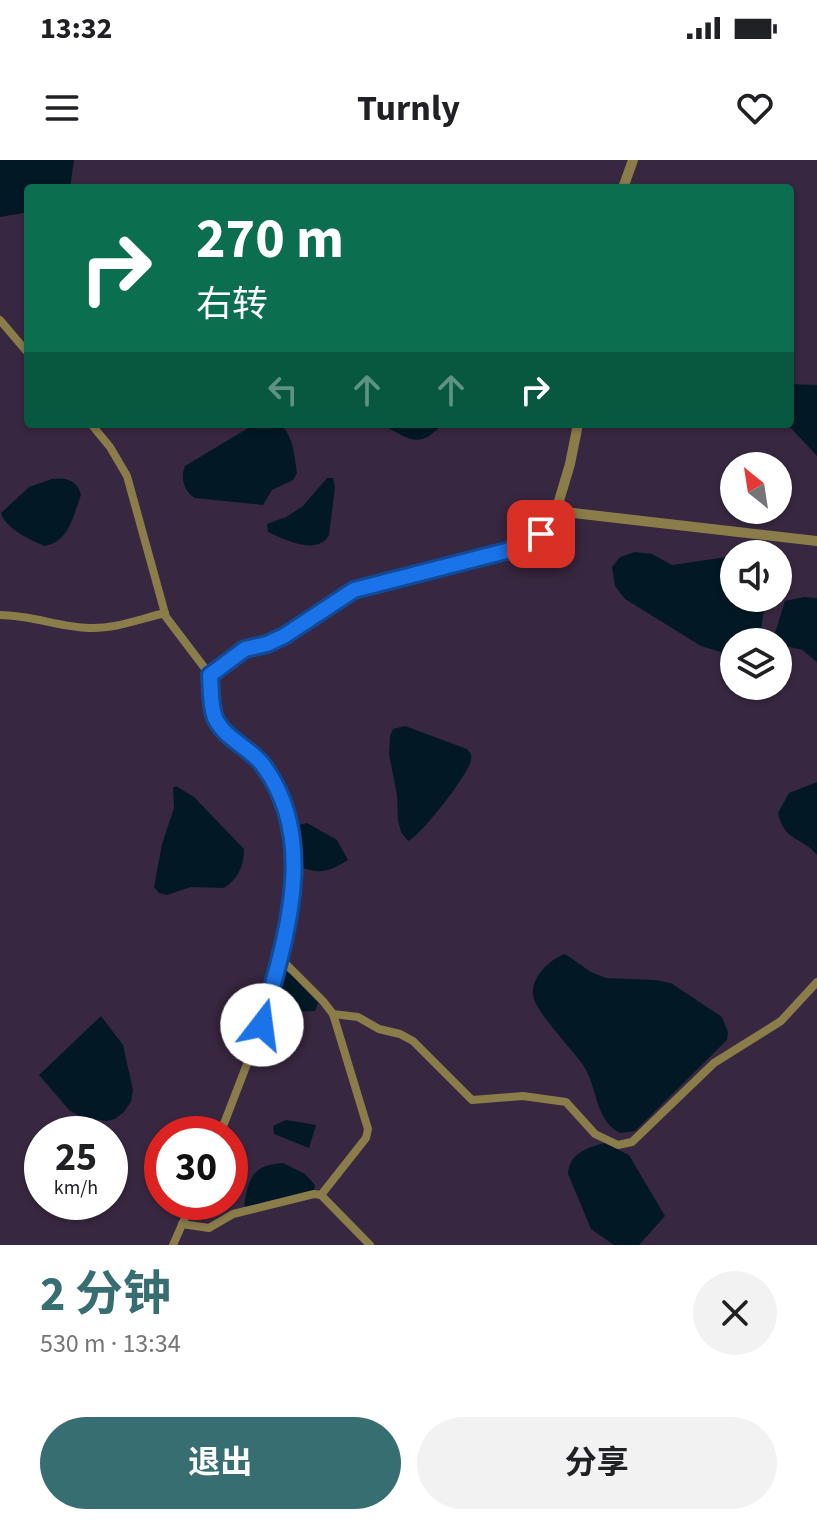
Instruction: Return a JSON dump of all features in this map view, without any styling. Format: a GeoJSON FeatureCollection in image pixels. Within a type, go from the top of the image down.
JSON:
{"type":"FeatureCollection","features":[{"type":"Feature","properties":{"kind":"street"},"geometry":{"type":"LineString","coordinates":[[624,184],[633,160]]}},
{"type":"Feature","properties":{"kind":"street"},"geometry":{"type":"LineString","coordinates":[[0,320],[24,348]]}},
{"type":"Feature","properties":{"kind":"street"},"geometry":{"type":"LineString","coordinates":[[94,428],[117,457],[127,476],[165,613],[210,675],[216,718],[262,763],[281,795],[291,822],[293,874],[280,958],[262,1025],[227,1116]]}},
{"type":"Feature","properties":{"kind":"street"},"geometry":{"type":"LineString","coordinates":[[210,675],[245,649],[284,636],[354,590],[524,544],[541,534],[556,511],[577,428]]}},
{"type":"Feature","properties":{"kind":"street"},"geometry":{"type":"LineString","coordinates":[[556,511],[817,541]]}},
{"type":"Feature","properties":{"kind":"street"},"geometry":{"type":"LineString","coordinates":[[0,615],[32,617],[92,628],[114,626],[165,613]]}},
{"type":"Feature","properties":{"kind":"street"},"geometry":{"type":"LineString","coordinates":[[280,958],[333,1014],[365,1119],[367,1135],[321,1195]]}},
{"type":"Feature","properties":{"kind":"street"},"geometry":{"type":"LineString","coordinates":[[333,1014],[358,1017],[379,1029],[413,1041],[472,1100],[523,1096],[566,1102],[595,1134],[611,1143],[625,1145],[641,1136],[714,1063],[781,1021],[817,982]]}},
{"type":"Feature","properties":{"kind":"street"},"geometry":{"type":"LineString","coordinates":[[182,1224],[209,1228],[233,1214],[314,1194],[321,1195],[370,1245]]}},
{"type":"Feature","properties":{"kind":"street"},"geometry":{"type":"LineString","coordinates":[[173,1245],[184,1220]]}},
{"type":"Feature","properties":{"kind":"water"},"geometry":{"type":"Polygon","coordinates":[[[0,160],[74,160],[71,184],[24,184],[24,213],[0,217],[0,160]]]}},
{"type":"Feature","properties":{"kind":"water"},"geometry":{"type":"Polygon","coordinates":[[[794,384],[817,385],[817,456],[791,428],[794,428],[794,384]]]}},
{"type":"Feature","properties":{"kind":"water"},"geometry":{"type":"Polygon","coordinates":[[[248,428],[284,428],[291,441],[297,473],[293,480],[272,490],[263,505],[195,498],[184,484],[185,466],[248,428]]]}},
{"type":"Feature","properties":{"kind":"water"},"geometry":{"type":"Polygon","coordinates":[[[389,428],[438,428],[420,440],[389,428]]]}},
{"type":"Feature","properties":{"kind":"water"},"geometry":{"type":"Polygon","coordinates":[[[327,478],[333,478],[335,487],[329,535],[324,541],[317,545],[301,544],[268,532],[267,524],[303,506],[327,478]]]}},
{"type":"Feature","properties":{"kind":"water"},"geometry":{"type":"Polygon","coordinates":[[[52,479],[70,481],[77,486],[81,495],[65,533],[45,546],[13,528],[1,513],[29,487],[52,479]]]}},
{"type":"Feature","properties":{"kind":"water"},"geometry":{"type":"Polygon","coordinates":[[[635,552],[652,554],[672,565],[720,558],[720,612],[764,612],[762,628],[720,628],[720,652],[701,646],[625,599],[615,586],[612,567],[620,557],[635,552]]]}},
{"type":"Feature","properties":{"kind":"water"},"geometry":{"type":"Polygon","coordinates":[[[817,598],[817,662],[802,650],[792,647],[792,628],[777,628],[782,612],[792,612],[792,600],[817,598]]]}},
{"type":"Feature","properties":{"kind":"water"},"geometry":{"type":"Polygon","coordinates":[[[405,726],[467,749],[471,756],[462,778],[443,804],[423,829],[408,841],[401,832],[398,820],[389,754],[393,729],[405,726]]]}},
{"type":"Feature","properties":{"kind":"water"},"geometry":{"type":"Polygon","coordinates":[[[817,782],[817,855],[789,834],[778,813],[789,793],[817,782]]]}},
{"type":"Feature","properties":{"kind":"water"},"geometry":{"type":"Polygon","coordinates":[[[176,786],[194,797],[244,849],[239,872],[224,888],[191,887],[167,895],[159,893],[154,887],[162,844],[174,808],[173,788],[176,786]]]}},
{"type":"Feature","properties":{"kind":"water"},"geometry":{"type":"Polygon","coordinates":[[[307,823],[337,840],[348,860],[324,871],[298,866],[299,825],[307,823]]]}},
{"type":"Feature","properties":{"kind":"water"},"geometry":{"type":"Polygon","coordinates":[[[565,954],[606,978],[671,983],[722,1017],[728,1032],[727,1040],[635,1131],[620,1133],[605,1120],[583,1065],[535,1002],[533,988],[538,975],[553,960],[565,954]]]}},
{"type":"Feature","properties":{"kind":"water"},"geometry":{"type":"Polygon","coordinates":[[[284,970],[318,1003],[315,1011],[286,1012],[279,1009],[280,978],[284,970]]]}},
{"type":"Feature","properties":{"kind":"water"},"geometry":{"type":"Polygon","coordinates":[[[101,1016],[123,1045],[133,1090],[131,1102],[119,1116],[80,1116],[70,1111],[39,1075],[101,1016]]]}},
{"type":"Feature","properties":{"kind":"water"},"geometry":{"type":"Polygon","coordinates":[[[286,1120],[316,1125],[309,1148],[274,1134],[273,1126],[286,1120]]]}},
{"type":"Feature","properties":{"kind":"water"},"geometry":{"type":"Polygon","coordinates":[[[605,1143],[629,1155],[665,1216],[639,1245],[614,1245],[591,1229],[568,1174],[576,1156],[605,1143]]]}},
{"type":"Feature","properties":{"kind":"water"},"geometry":{"type":"Polygon","coordinates":[[[283,1163],[305,1174],[315,1185],[314,1192],[248,1208],[250,1180],[258,1170],[283,1163]]]}},
{"type":"Feature","properties":{"kind":"route"},"geometry":{"type":"LineString","coordinates":[[262,1025],[288,917],[293,874],[293,832],[285,803],[262,763],[216,718],[210,675],[245,649],[284,636],[354,590],[514,549],[541,534]]}}]}
